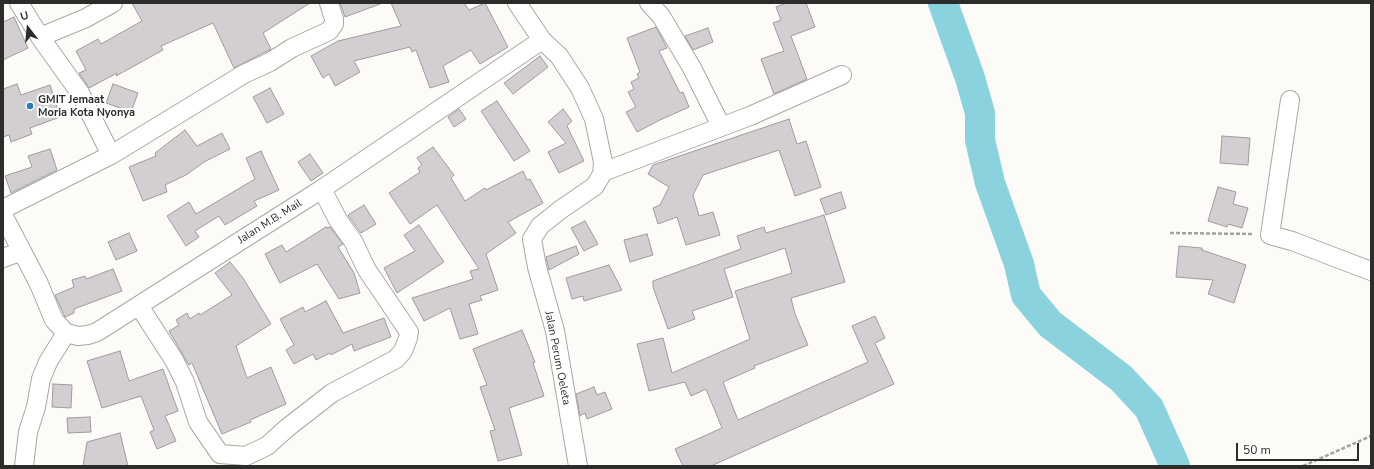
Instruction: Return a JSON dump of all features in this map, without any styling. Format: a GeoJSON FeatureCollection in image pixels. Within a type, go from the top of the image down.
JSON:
{"type":"FeatureCollection","features":[{"type":"Feature","properties":{"kind":"street"},"geometry":{"type":"LineString","coordinates":[[19,3],[40,37],[80,93],[111,155]]}},
{"type":"Feature","properties":{"kind":"street"},"geometry":{"type":"LineString","coordinates":[[40,37],[86,18],[113,3]]}},
{"type":"Feature","properties":{"kind":"street"},"geometry":{"type":"LineString","coordinates":[[3,209],[111,155],[244,74],[270,62],[292,48],[329,30],[334,24],[334,19],[329,3]]}},
{"type":"Feature","properties":{"kind":"street"},"geometry":{"type":"LineString","coordinates":[[517,3],[542,40],[559,56],[580,88],[594,119],[604,162],[599,179]]}},
{"type":"Feature","properties":{"kind":"street"},"geometry":{"type":"LineString","coordinates":[[649,3],[661,16],[692,68],[721,126]]}},
{"type":"Feature","properties":{"kind":"street","name":"Jalan M.B. Mail"},"geometry":{"type":"LineString","coordinates":[[66,333],[78,336],[97,332],[322,189],[542,40]]}},
{"type":"Feature","properties":{"kind":"street","name":"Jalan Perum Oeleta"},"geometry":{"type":"LineString","coordinates":[[578,466],[556,350],[555,331],[537,267],[532,239],[540,226],[599,179],[721,126],[750,116],[842,75]]}},
{"type":"Feature","properties":{"kind":"street"},"geometry":{"type":"LineString","coordinates":[[1290,100],[1270,235],[1292,241],[1371,271]]}},
{"type":"Feature","properties":{"kind":"street"},"geometry":{"type":"LineString","coordinates":[[139,306],[174,360],[185,382],[198,422],[220,454],[246,456],[267,446],[287,428],[332,393],[396,359],[403,351],[408,338],[408,332],[367,270],[353,241],[338,220],[322,189]]}},
{"type":"Feature","properties":{"kind":"street"},"geometry":{"type":"LineString","coordinates":[[3,215],[40,284],[54,320],[66,333],[48,362],[41,379],[36,407],[28,432],[24,466]]}},
{"type":"Feature","properties":{"kind":"street"},"geometry":{"type":"LineString","coordinates":[[3,258],[22,251]]}},
{"type":"Feature","properties":{"kind":"path"},"geometry":{"type":"LineString","coordinates":[[1170,233],[1270,235]]}},
{"type":"Feature","properties":{"kind":"path"},"geometry":{"type":"LineString","coordinates":[[1303,466],[1371,436]]}},
{"type":"Feature","properties":{"kind":"building"},"geometry":{"type":"Polygon","coordinates":[[[132,3],[310,3],[263,33],[271,49],[234,68],[213,23],[161,46],[163,50],[116,76],[117,73],[89,88],[79,73],[86,70],[76,51],[98,39],[101,44],[142,21],[132,3]]]}},
{"type":"Feature","properties":{"kind":"building"},"geometry":{"type":"Polygon","coordinates":[[[340,3],[379,3],[380,4],[345,17],[340,3]]]}},
{"type":"Feature","properties":{"kind":"building"},"geometry":{"type":"Polygon","coordinates":[[[391,3],[464,3],[469,10],[485,3],[508,47],[480,64],[471,50],[443,66],[449,82],[430,88],[416,50],[412,52],[410,47],[354,61],[360,72],[335,86],[329,74],[323,78],[311,56],[338,41],[401,26],[391,3]]]}},
{"type":"Feature","properties":{"kind":"building"},"geometry":{"type":"Polygon","coordinates":[[[786,3],[806,3],[815,27],[791,36],[807,79],[774,94],[761,59],[784,51],[773,23],[781,20],[776,7],[786,3]]]}},
{"type":"Feature","properties":{"kind":"building"},"geometry":{"type":"Polygon","coordinates":[[[14,17],[28,48],[3,60],[3,22],[14,17]]]}},
{"type":"Feature","properties":{"kind":"building"},"geometry":{"type":"Polygon","coordinates":[[[656,27],[667,48],[659,51],[680,93],[683,92],[689,107],[637,132],[626,112],[636,107],[628,92],[634,89],[631,82],[639,78],[637,74],[640,72],[627,38],[656,27]]]}},
{"type":"Feature","properties":{"kind":"building"},"geometry":{"type":"Polygon","coordinates":[[[708,28],[713,42],[693,50],[685,36],[708,28]]]}},
{"type":"Feature","properties":{"kind":"building"},"geometry":{"type":"Polygon","coordinates":[[[540,56],[548,67],[513,94],[504,83],[540,56]]]}},
{"type":"Feature","properties":{"kind":"building","name":"GMIT Jemaat Moria Kota Nyonya"},"geometry":{"type":"Polygon","coordinates":[[[17,84],[21,95],[50,85],[60,117],[30,128],[32,134],[11,142],[9,135],[3,137],[3,89],[17,84]]]}},
{"type":"Feature","properties":{"kind":"building"},"geometry":{"type":"Polygon","coordinates":[[[113,84],[138,93],[131,112],[106,103],[113,84]]]}},
{"type":"Feature","properties":{"kind":"building"},"geometry":{"type":"Polygon","coordinates":[[[270,88],[284,114],[267,123],[253,97],[270,88]]]}},
{"type":"Feature","properties":{"kind":"building"},"geometry":{"type":"Polygon","coordinates":[[[497,101],[530,151],[514,161],[481,111],[497,101]]]}},
{"type":"Feature","properties":{"kind":"building"},"geometry":{"type":"Polygon","coordinates":[[[459,109],[466,119],[454,127],[448,117],[459,109]]]}},
{"type":"Feature","properties":{"kind":"building"},"geometry":{"type":"Polygon","coordinates":[[[563,109],[572,121],[567,126],[584,161],[559,173],[548,152],[566,143],[548,122],[563,109]]]}},
{"type":"Feature","properties":{"kind":"building"},"geometry":{"type":"Polygon","coordinates":[[[789,119],[797,144],[806,141],[821,187],[795,196],[779,150],[703,175],[693,195],[699,216],[713,212],[720,235],[686,245],[677,217],[658,224],[653,208],[660,205],[669,187],[648,174],[653,165],[789,119]]]}},
{"type":"Feature","properties":{"kind":"building"},"geometry":{"type":"Polygon","coordinates":[[[185,130],[197,146],[222,133],[230,149],[204,162],[186,175],[165,185],[167,192],[143,201],[129,167],[156,156],[155,153],[185,130]]]}},
{"type":"Feature","properties":{"kind":"building"},"geometry":{"type":"Polygon","coordinates":[[[1222,136],[1250,138],[1248,165],[1220,163],[1222,136]]]}},
{"type":"Feature","properties":{"kind":"building"},"geometry":{"type":"Polygon","coordinates":[[[433,147],[454,175],[451,178],[465,201],[485,188],[486,190],[523,171],[527,180],[530,179],[543,203],[508,222],[516,233],[486,254],[498,290],[480,296],[482,300],[469,304],[478,334],[460,339],[450,308],[424,321],[412,298],[473,279],[470,271],[479,269],[437,205],[410,224],[389,193],[420,172],[418,168],[422,165],[417,158],[433,147]]]}},
{"type":"Feature","properties":{"kind":"building"},"geometry":{"type":"Polygon","coordinates":[[[50,149],[57,170],[11,193],[5,176],[32,167],[28,156],[50,149]]]}},
{"type":"Feature","properties":{"kind":"building"},"geometry":{"type":"Polygon","coordinates":[[[261,151],[279,190],[254,201],[257,206],[225,225],[219,216],[195,231],[199,237],[186,246],[167,216],[189,202],[196,214],[255,179],[246,158],[261,151]]]}},
{"type":"Feature","properties":{"kind":"building"},"geometry":{"type":"Polygon","coordinates":[[[310,154],[323,173],[311,181],[298,162],[310,154]]]}},
{"type":"Feature","properties":{"kind":"building"},"geometry":{"type":"Polygon","coordinates":[[[1218,187],[1236,192],[1233,204],[1248,208],[1242,228],[1228,224],[1227,227],[1208,221],[1218,187]]]}},
{"type":"Feature","properties":{"kind":"building"},"geometry":{"type":"Polygon","coordinates":[[[841,192],[846,208],[826,215],[820,199],[841,192]]]}},
{"type":"Feature","properties":{"kind":"building"},"geometry":{"type":"Polygon","coordinates":[[[364,205],[376,224],[361,233],[348,215],[364,205]]]}},
{"type":"Feature","properties":{"kind":"building"},"geometry":{"type":"Polygon","coordinates":[[[824,215],[845,282],[791,298],[795,314],[808,345],[754,366],[755,368],[723,382],[738,420],[868,362],[852,326],[875,316],[885,338],[875,343],[894,384],[711,466],[683,466],[675,449],[722,428],[706,389],[691,396],[685,382],[649,391],[637,344],[663,338],[672,373],[750,339],[735,291],[792,273],[785,248],[724,269],[733,297],[692,311],[695,319],[668,329],[653,287],[653,281],[741,249],[737,236],[764,227],[766,233],[824,215]]]}},
{"type":"Feature","properties":{"kind":"building"},"geometry":{"type":"Polygon","coordinates":[[[585,221],[598,244],[584,251],[571,228],[585,221]]]}},
{"type":"Feature","properties":{"kind":"building"},"geometry":{"type":"Polygon","coordinates":[[[419,225],[444,262],[397,293],[384,268],[415,251],[404,235],[419,225]]]}},
{"type":"Feature","properties":{"kind":"building"},"geometry":{"type":"Polygon","coordinates":[[[326,227],[330,227],[343,244],[338,247],[354,273],[360,293],[339,299],[317,264],[280,283],[265,254],[282,245],[286,252],[326,227]]]}},
{"type":"Feature","properties":{"kind":"building"},"geometry":{"type":"Polygon","coordinates":[[[129,233],[137,251],[116,260],[108,242],[129,233]]]}},
{"type":"Feature","properties":{"kind":"building"},"geometry":{"type":"Polygon","coordinates":[[[647,234],[653,255],[630,262],[624,240],[647,234]]]}},
{"type":"Feature","properties":{"kind":"building"},"geometry":{"type":"Polygon","coordinates":[[[576,246],[579,254],[549,270],[546,257],[576,246]]]}},
{"type":"Feature","properties":{"kind":"building"},"geometry":{"type":"Polygon","coordinates":[[[1179,246],[1202,248],[1202,250],[1246,265],[1234,303],[1208,294],[1213,280],[1176,277],[1179,246]]]}},
{"type":"Feature","properties":{"kind":"building"},"geometry":{"type":"Polygon","coordinates":[[[230,262],[243,278],[271,324],[236,346],[247,378],[271,367],[286,404],[250,420],[251,422],[222,434],[192,363],[189,365],[169,331],[179,325],[176,320],[187,313],[190,319],[199,313],[200,315],[232,295],[215,273],[230,262]]]}},
{"type":"Feature","properties":{"kind":"building"},"geometry":{"type":"Polygon","coordinates":[[[609,265],[622,290],[584,301],[583,296],[572,299],[566,278],[609,265]]]}},
{"type":"Feature","properties":{"kind":"building"},"geometry":{"type":"Polygon","coordinates":[[[113,269],[122,291],[74,309],[74,313],[65,317],[55,295],[74,287],[72,280],[85,276],[86,279],[113,269]]]}},
{"type":"Feature","properties":{"kind":"building"},"geometry":{"type":"Polygon","coordinates":[[[326,301],[343,333],[384,318],[391,337],[354,351],[352,344],[331,355],[330,353],[316,360],[313,354],[294,364],[286,350],[294,345],[280,319],[303,307],[305,312],[326,301]]]}},
{"type":"Feature","properties":{"kind":"building"},"geometry":{"type":"Polygon","coordinates":[[[522,330],[535,362],[533,363],[544,396],[509,408],[522,455],[498,461],[490,431],[495,430],[480,387],[487,385],[473,349],[522,330]]]}},
{"type":"Feature","properties":{"kind":"building"},"geometry":{"type":"Polygon","coordinates":[[[120,351],[129,381],[163,369],[178,411],[165,416],[176,441],[157,449],[150,432],[154,430],[141,396],[102,408],[87,361],[120,351]]]}},
{"type":"Feature","properties":{"kind":"building"},"geometry":{"type":"Polygon","coordinates":[[[53,384],[72,385],[71,408],[52,407],[53,384]]]}},
{"type":"Feature","properties":{"kind":"building"},"geometry":{"type":"Polygon","coordinates":[[[594,387],[597,395],[605,392],[612,409],[587,419],[585,413],[580,416],[576,394],[594,387]]]}},
{"type":"Feature","properties":{"kind":"building"},"geometry":{"type":"Polygon","coordinates":[[[90,417],[91,432],[68,433],[67,418],[90,417]]]}},
{"type":"Feature","properties":{"kind":"building"},"geometry":{"type":"Polygon","coordinates":[[[120,433],[128,466],[83,466],[87,442],[120,433]]]}},
{"type":"Feature","properties":{"kind":"waterway"},"geometry":{"type":"LineString","coordinates":[[943,3],[970,78],[980,113],[980,140],[990,183],[1019,264],[1026,295],[1050,324],[1121,378],[1149,408],[1175,466]]}},
{"type":"Feature","properties":{"kind":"place","name":"GMIT Jemaat Moria Kota Nyonya"},"geometry":{"type":"Point","coordinates":[30,106]}}]}
